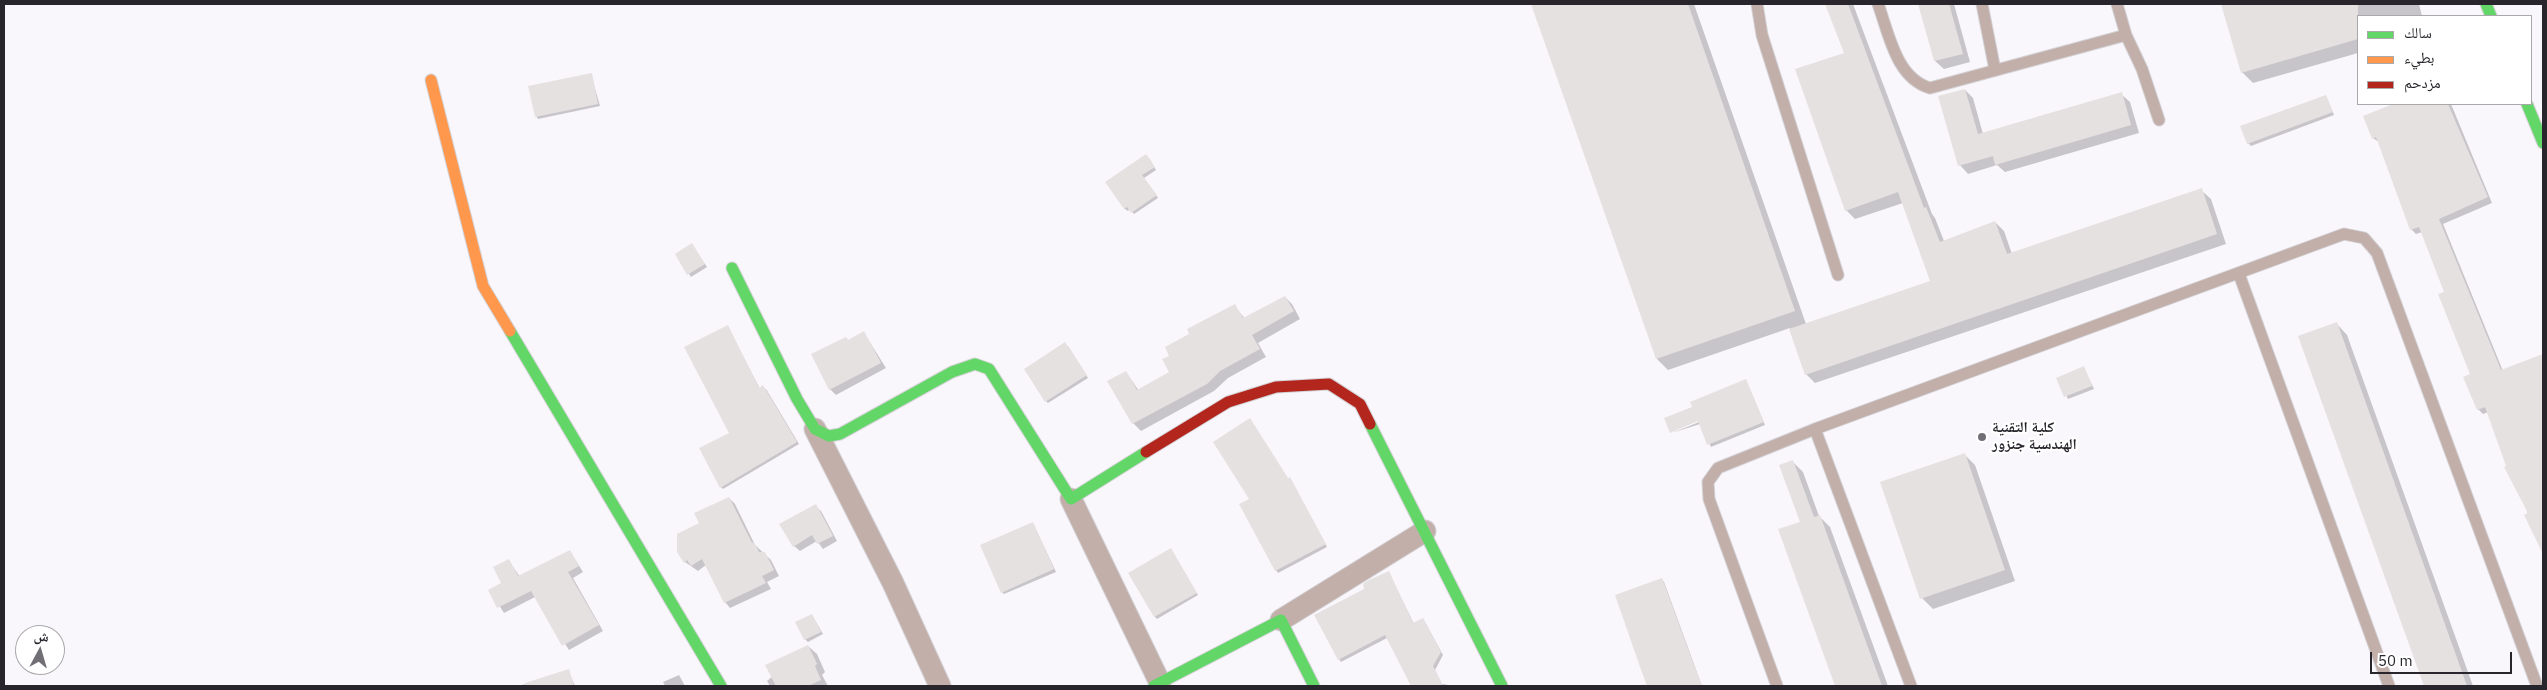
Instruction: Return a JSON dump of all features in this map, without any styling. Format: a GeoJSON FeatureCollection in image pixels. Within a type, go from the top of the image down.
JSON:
{"type":"FeatureCollection","features":[{"type":"Feature","properties":{"kind":"street"},"geometry":{"type":"LineString","coordinates":[[431,80],[483,286],[721,686]]}},
{"type":"Feature","properties":{"kind":"street"},"geometry":{"type":"LineString","coordinates":[[2527,105],[2543,143]]}},
{"type":"Feature","properties":{"kind":"street"},"geometry":{"type":"LineString","coordinates":[[732,268],[797,399],[815,429],[893,583],[940,686]]}},
{"type":"Feature","properties":{"kind":"street"},"geometry":{"type":"LineString","coordinates":[[815,429],[829,436],[840,434],[971,363],[980,363],[989,369],[1071,499],[1157,684],[1281,620],[1425,531]]}},
{"type":"Feature","properties":{"kind":"street"},"geometry":{"type":"LineString","coordinates":[[1071,499],[1228,402],[1276,388],[1329,384],[1360,404],[1502,686]]}},
{"type":"Feature","properties":{"kind":"street"},"geometry":{"type":"LineString","coordinates":[[1281,620],[1314,686]]}},
{"type":"Feature","properties":{"kind":"lane"},"geometry":{"type":"LineString","coordinates":[[1757,4],[1762,35],[1838,275]]}},
{"type":"Feature","properties":{"kind":"lane"},"geometry":{"type":"LineString","coordinates":[[1878,4],[1896,54],[1907,74],[1917,84],[1930,88],[2126,34]]}},
{"type":"Feature","properties":{"kind":"lane"},"geometry":{"type":"LineString","coordinates":[[1982,4],[1995,70]]}},
{"type":"Feature","properties":{"kind":"lane"},"geometry":{"type":"LineString","coordinates":[[2117,4],[2126,34],[2142,69],[2158,120]]}},
{"type":"Feature","properties":{"kind":"lane"},"geometry":{"type":"LineString","coordinates":[[1777,686],[1709,499],[1708,482],[1712,474],[1725,464],[1815,429],[2344,234],[2354,234],[2372,244],[2381,262],[2537,686]]}},
{"type":"Feature","properties":{"kind":"lane"},"geometry":{"type":"LineString","coordinates":[[2239,274],[2389,686]]}},
{"type":"Feature","properties":{"kind":"lane"},"geometry":{"type":"LineString","coordinates":[[1815,429],[1911,686]]}},
{"type":"Feature","properties":{"kind":"building"},"geometry":{"type":"Polygon","coordinates":[[[1531,4],[1688,4],[1795,311],[1656,359],[1531,4]]]}},
{"type":"Feature","properties":{"kind":"building"},"geometry":{"type":"Polygon","coordinates":[[[1825,4],[1848,4],[1924,208],[1926,207],[1940,242],[1995,221],[2007,254],[2202,188],[2217,234],[1805,375],[1789,329],[1930,281],[1898,192],[1845,211],[1795,69],[1844,53],[1825,4]]]}},
{"type":"Feature","properties":{"kind":"building"},"geometry":{"type":"Polygon","coordinates":[[[1918,4],[1949,4],[1963,54],[1934,61],[1918,4]]]}},
{"type":"Feature","properties":{"kind":"building"},"geometry":{"type":"Polygon","coordinates":[[[2221,4],[2358,4],[2357,39],[2241,73],[2221,4]]]}},
{"type":"Feature","properties":{"kind":"building"},"geometry":{"type":"Polygon","coordinates":[[[592,73],[598,104],[535,117],[528,86],[592,73]]]}},
{"type":"Feature","properties":{"kind":"building"},"geometry":{"type":"Polygon","coordinates":[[[1965,89],[1978,134],[2122,92],[2131,125],[1995,165],[1993,156],[1958,166],[1938,96],[1965,89]]]}},
{"type":"Feature","properties":{"kind":"building"},"geometry":{"type":"Polygon","coordinates":[[[2326,95],[2333,112],[2247,144],[2240,126],[2326,95]]]}},
{"type":"Feature","properties":{"kind":"building"},"geometry":{"type":"Polygon","coordinates":[[[2390,105],[2448,105],[2488,197],[2439,219],[2501,370],[2543,354],[2543,554],[2524,515],[2528,513],[2504,467],[2506,466],[2485,407],[2477,410],[2463,377],[2470,374],[2438,294],[2444,292],[2419,227],[2410,230],[2376,137],[2372,139],[2363,116],[2390,105]]]}},
{"type":"Feature","properties":{"kind":"building"},"geometry":{"type":"Polygon","coordinates":[[[1146,154],[1155,167],[1142,175],[1157,195],[1131,213],[1127,207],[1124,209],[1105,182],[1146,154]]]}},
{"type":"Feature","properties":{"kind":"building"},"geometry":{"type":"Polygon","coordinates":[[[692,243],[705,264],[687,275],[675,254],[692,243]]]}},
{"type":"Feature","properties":{"kind":"building"},"geometry":{"type":"Polygon","coordinates":[[[1285,296],[1294,311],[1252,335],[1260,349],[1220,371],[1207,384],[1132,424],[1107,381],[1126,371],[1137,390],[1169,372],[1162,359],[1169,356],[1165,347],[1189,334],[1187,329],[1235,304],[1243,318],[1285,296]]]}},
{"type":"Feature","properties":{"kind":"building"},"geometry":{"type":"Polygon","coordinates":[[[2337,322],[2467,686],[2424,686],[2298,336],[2337,322]]]}},
{"type":"Feature","properties":{"kind":"building"},"geometry":{"type":"Polygon","coordinates":[[[728,325],[759,388],[763,385],[797,442],[720,488],[699,448],[729,433],[684,347],[728,325]]]}},
{"type":"Feature","properties":{"kind":"building"},"geometry":{"type":"Polygon","coordinates":[[[864,331],[881,363],[829,390],[811,354],[846,337],[848,340],[864,331]]]}},
{"type":"Feature","properties":{"kind":"building"},"geometry":{"type":"Polygon","coordinates":[[[1065,342],[1087,375],[1045,402],[1024,369],[1065,342]]]}},
{"type":"Feature","properties":{"kind":"building"},"geometry":{"type":"Polygon","coordinates":[[[2084,366],[2092,386],[2064,397],[2056,378],[2084,366]]]}},
{"type":"Feature","properties":{"kind":"building"},"geometry":{"type":"Polygon","coordinates":[[[1746,379],[1764,422],[1707,445],[1698,421],[1670,433],[1664,418],[1692,407],[1690,402],[1746,379]]]}},
{"type":"Feature","properties":{"kind":"building"},"geometry":{"type":"Polygon","coordinates":[[[1250,418],[1288,478],[1290,477],[1326,544],[1275,571],[1239,504],[1249,499],[1213,442],[1250,418]]]}},
{"type":"Feature","properties":{"kind":"building"},"geometry":{"type":"Polygon","coordinates":[[[1965,453],[2005,570],[1920,599],[1880,482],[1965,453]]]}},
{"type":"Feature","properties":{"kind":"building"},"geometry":{"type":"Polygon","coordinates":[[[1793,460],[1814,517],[1820,515],[1882,686],[1835,686],[1778,529],[1800,522],[1779,465],[1793,460]]]}},
{"type":"Feature","properties":{"kind":"building"},"geometry":{"type":"Polygon","coordinates":[[[729,497],[752,543],[754,542],[759,552],[765,552],[774,570],[762,576],[766,583],[724,603],[702,559],[691,566],[687,560],[684,563],[677,552],[677,534],[699,523],[694,513],[729,497]]]}},
{"type":"Feature","properties":{"kind":"building"},"geometry":{"type":"Polygon","coordinates":[[[816,504],[833,536],[817,544],[812,535],[793,547],[779,524],[816,504]]]}},
{"type":"Feature","properties":{"kind":"building"},"geometry":{"type":"Polygon","coordinates":[[[1033,522],[1054,569],[1001,593],[980,545],[1033,522]]]}},
{"type":"Feature","properties":{"kind":"building"},"geometry":{"type":"Polygon","coordinates":[[[1171,548],[1197,593],[1154,617],[1128,573],[1171,548]]]}},
{"type":"Feature","properties":{"kind":"building"},"geometry":{"type":"Polygon","coordinates":[[[570,550],[579,566],[568,572],[599,625],[562,646],[531,591],[497,608],[488,590],[501,583],[493,567],[509,559],[518,576],[570,550]]]}},
{"type":"Feature","properties":{"kind":"building"},"geometry":{"type":"Polygon","coordinates":[[[1389,571],[1413,623],[1423,618],[1441,652],[1433,666],[1443,686],[1411,686],[1385,635],[1338,660],[1314,615],[1364,589],[1363,584],[1367,581],[1389,571]]]}},
{"type":"Feature","properties":{"kind":"building"},"geometry":{"type":"Polygon","coordinates":[[[1662,578],[1702,686],[1647,686],[1615,595],[1662,578]]]}},
{"type":"Feature","properties":{"kind":"building"},"geometry":{"type":"Polygon","coordinates":[[[812,614],[821,632],[804,640],[795,622],[812,614]]]}},
{"type":"Feature","properties":{"kind":"building"},"geometry":{"type":"Polygon","coordinates":[[[808,645],[817,664],[815,666],[821,680],[808,686],[776,686],[765,665],[808,645]]]}},
{"type":"Feature","properties":{"kind":"building"},"geometry":{"type":"Polygon","coordinates":[[[569,669],[574,686],[525,686],[525,683],[569,669]]]}},
{"type":"Feature","properties":{"kind":"traffic: fast"},"geometry":{"type":"LineString","coordinates":[[2486,4],[2491,15]]}},
{"type":"Feature","properties":{"kind":"traffic: fast"},"geometry":{"type":"LineString","coordinates":[[2527,105],[2543,143]]}},
{"type":"Feature","properties":{"kind":"traffic: fast"},"geometry":{"type":"LineString","coordinates":[[732,268],[797,399],[815,429],[829,436],[840,434],[952,372],[975,364],[989,369],[1071,499],[1146,452]]}},
{"type":"Feature","properties":{"kind":"traffic: fast"},"geometry":{"type":"LineString","coordinates":[[510,331],[721,686]]}},
{"type":"Feature","properties":{"kind":"traffic: fast"},"geometry":{"type":"LineString","coordinates":[[1370,424],[1502,686]]}},
{"type":"Feature","properties":{"kind":"traffic: fast"},"geometry":{"type":"LineString","coordinates":[[1154,686],[1281,620],[1314,686]]}},
{"type":"Feature","properties":{"kind":"traffic: slow"},"geometry":{"type":"LineString","coordinates":[[431,80],[483,286],[510,331]]}},
{"type":"Feature","properties":{"kind":"traffic: jam"},"geometry":{"type":"LineString","coordinates":[[1146,452],[1228,402],[1276,387],[1329,384],[1360,404],[1370,424]]}},
{"type":"Feature","properties":{"kind":"place","name":"كلية التقنية الهندسية جنزور"},"geometry":{"type":"Point","coordinates":[1982,437]}}]}
